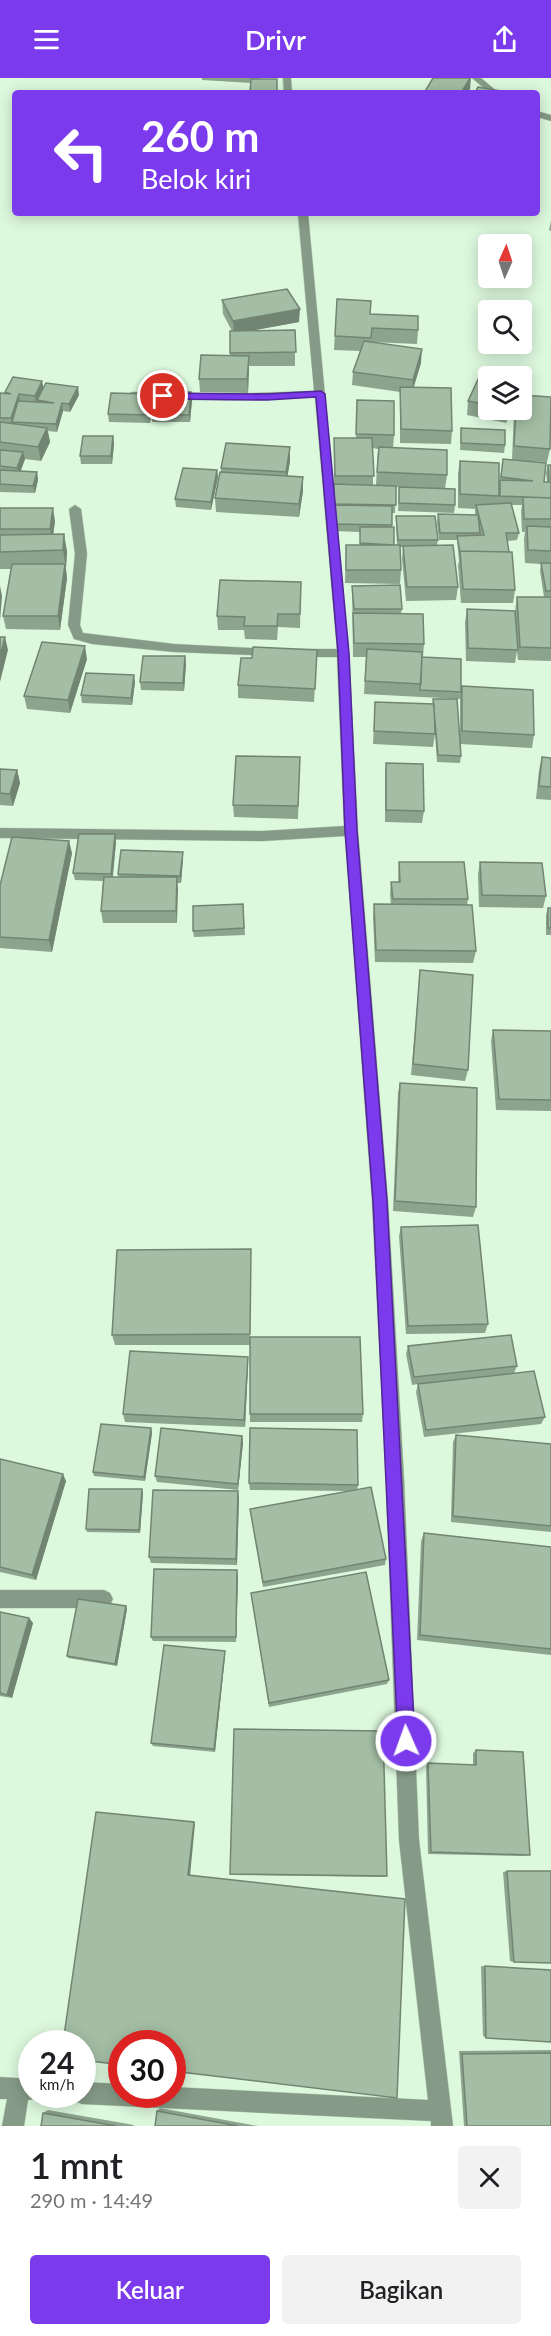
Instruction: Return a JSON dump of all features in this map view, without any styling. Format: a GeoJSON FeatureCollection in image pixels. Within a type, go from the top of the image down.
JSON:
{"type":"FeatureCollection","features":[{"type":"Feature","properties":{"kind":"street"},"geometry":{"type":"LineString","coordinates":[[476,78],[491,90]]}},
{"type":"Feature","properties":{"kind":"street"},"geometry":{"type":"LineString","coordinates":[[96,2094],[441,2119],[409,1840],[395,1479],[380,1201],[351,831],[343,653],[303,216]]}},
{"type":"Feature","properties":{"kind":"street"},"geometry":{"type":"LineString","coordinates":[[120,395],[237,397],[321,394]]}},
{"type":"Feature","properties":{"kind":"street"},"geometry":{"type":"LineString","coordinates":[[75,509],[81,554],[74,625],[78,636],[92,640],[185,649],[262,653],[343,653]]}},
{"type":"Feature","properties":{"kind":"street"},"geometry":{"type":"LineString","coordinates":[[0,833],[263,836],[351,831]]}},
{"type":"Feature","properties":{"kind":"street"},"geometry":{"type":"LineString","coordinates":[[0,1599],[104,1599]]}},
{"type":"Feature","properties":{"kind":"street"},"geometry":{"type":"LineString","coordinates":[[13,2126],[17,2089]]}},
{"type":"Feature","properties":{"kind":"building"},"geometry":{"type":"Polygon","coordinates":[[[433,78],[470,78],[463,90],[426,90],[433,78]]]}},
{"type":"Feature","properties":{"kind":"building"},"geometry":{"type":"Polygon","coordinates":[[[251,79],[277,79],[277,90],[250,90],[251,79]]]}},
{"type":"Feature","properties":{"kind":"building"},"geometry":{"type":"Polygon","coordinates":[[[478,87],[495,90],[476,90],[478,87]]]}},
{"type":"Feature","properties":{"kind":"building"},"geometry":{"type":"Polygon","coordinates":[[[287,289],[300,309],[233,321],[222,300],[287,289]]]}},
{"type":"Feature","properties":{"kind":"building"},"geometry":{"type":"Polygon","coordinates":[[[337,299],[371,301],[370,314],[418,316],[418,330],[372,328],[371,338],[335,336],[337,299]]]}},
{"type":"Feature","properties":{"kind":"building"},"geometry":{"type":"Polygon","coordinates":[[[295,330],[296,352],[230,353],[230,331],[295,330]]]}},
{"type":"Feature","properties":{"kind":"building"},"geometry":{"type":"Polygon","coordinates":[[[364,341],[422,349],[413,380],[353,372],[364,341]]]}},
{"type":"Feature","properties":{"kind":"building"},"geometry":{"type":"Polygon","coordinates":[[[201,355],[249,356],[247,379],[199,379],[201,355]]]}},
{"type":"Feature","properties":{"kind":"building"},"geometry":{"type":"Polygon","coordinates":[[[13,377],[42,381],[35,396],[19,394],[11,418],[0,418],[0,393],[11,394],[5,392],[13,377]]]}},
{"type":"Feature","properties":{"kind":"building"},"geometry":{"type":"Polygon","coordinates":[[[478,379],[478,403],[468,401],[478,379]]]}},
{"type":"Feature","properties":{"kind":"building"},"geometry":{"type":"Polygon","coordinates":[[[46,383],[78,387],[69,404],[62,403],[56,424],[12,422],[18,401],[54,403],[37,400],[46,383]]]}},
{"type":"Feature","properties":{"kind":"building"},"geometry":{"type":"Polygon","coordinates":[[[400,387],[451,388],[452,431],[401,429],[400,387]]]}},
{"type":"Feature","properties":{"kind":"building"},"geometry":{"type":"Polygon","coordinates":[[[154,392],[191,392],[189,415],[152,414],[154,392]]]}},
{"type":"Feature","properties":{"kind":"building"},"geometry":{"type":"Polygon","coordinates":[[[111,393],[152,394],[149,415],[108,414],[111,393]]]}},
{"type":"Feature","properties":{"kind":"building"},"geometry":{"type":"Polygon","coordinates":[[[532,396],[551,397],[550,449],[514,446],[515,420],[532,420],[532,396]]]}},
{"type":"Feature","properties":{"kind":"building"},"geometry":{"type":"Polygon","coordinates":[[[357,400],[394,401],[394,435],[356,434],[357,400]]]}},
{"type":"Feature","properties":{"kind":"building"},"geometry":{"type":"Polygon","coordinates":[[[0,422],[47,428],[38,447],[0,442],[0,422]]]}},
{"type":"Feature","properties":{"kind":"building"},"geometry":{"type":"Polygon","coordinates":[[[461,428],[505,430],[505,445],[461,443],[461,428]]]}},
{"type":"Feature","properties":{"kind":"building"},"geometry":{"type":"Polygon","coordinates":[[[83,436],[113,436],[111,456],[80,456],[83,436]]]}},
{"type":"Feature","properties":{"kind":"building"},"geometry":{"type":"Polygon","coordinates":[[[334,438],[372,438],[374,476],[335,476],[334,438]]]}},
{"type":"Feature","properties":{"kind":"building"},"geometry":{"type":"Polygon","coordinates":[[[226,443],[290,447],[286,472],[221,468],[226,443]]]}},
{"type":"Feature","properties":{"kind":"building"},"geometry":{"type":"Polygon","coordinates":[[[379,447],[447,450],[447,475],[377,472],[379,447]]]}},
{"type":"Feature","properties":{"kind":"building"},"geometry":{"type":"Polygon","coordinates":[[[0,450],[23,452],[17,468],[0,466],[0,450]]]}},
{"type":"Feature","properties":{"kind":"building"},"geometry":{"type":"Polygon","coordinates":[[[503,459],[546,463],[544,482],[549,482],[548,465],[551,465],[551,498],[500,496],[500,480],[533,481],[501,477],[503,459]]]}},
{"type":"Feature","properties":{"kind":"building"},"geometry":{"type":"Polygon","coordinates":[[[460,461],[499,463],[499,496],[460,494],[460,461]]]}},
{"type":"Feature","properties":{"kind":"building"},"geometry":{"type":"Polygon","coordinates":[[[183,468],[217,470],[211,502],[175,499],[183,468]]]}},
{"type":"Feature","properties":{"kind":"building"},"geometry":{"type":"Polygon","coordinates":[[[0,470],[37,472],[33,486],[0,484],[0,470]]]}},
{"type":"Feature","properties":{"kind":"building"},"geometry":{"type":"Polygon","coordinates":[[[220,472],[303,477],[299,504],[215,498],[220,472]]]}},
{"type":"Feature","properties":{"kind":"building"},"geometry":{"type":"Polygon","coordinates":[[[334,484],[396,486],[396,505],[334,504],[334,484]]]}},
{"type":"Feature","properties":{"kind":"building"},"geometry":{"type":"Polygon","coordinates":[[[399,487],[455,489],[455,505],[399,503],[399,487]]]}},
{"type":"Feature","properties":{"kind":"building"},"geometry":{"type":"Polygon","coordinates":[[[523,497],[551,498],[551,519],[524,519],[523,497]]]}},
{"type":"Feature","properties":{"kind":"building"},"geometry":{"type":"Polygon","coordinates":[[[511,503],[519,533],[506,533],[509,552],[460,551],[460,553],[457,536],[484,535],[476,505],[511,503]]]}},
{"type":"Feature","properties":{"kind":"building"},"geometry":{"type":"Polygon","coordinates":[[[335,505],[392,506],[392,525],[334,524],[335,505]]]}},
{"type":"Feature","properties":{"kind":"building"},"geometry":{"type":"Polygon","coordinates":[[[0,508],[53,508],[50,529],[0,529],[0,508]]]}},
{"type":"Feature","properties":{"kind":"building"},"geometry":{"type":"Polygon","coordinates":[[[438,514],[478,515],[480,533],[440,533],[438,514]]]}},
{"type":"Feature","properties":{"kind":"building"},"geometry":{"type":"Polygon","coordinates":[[[396,516],[435,516],[438,540],[398,540],[396,516]]]}},
{"type":"Feature","properties":{"kind":"building"},"geometry":{"type":"Polygon","coordinates":[[[527,526],[551,527],[551,551],[528,550],[527,526]]]}},
{"type":"Feature","properties":{"kind":"building"},"geometry":{"type":"Polygon","coordinates":[[[360,527],[394,527],[394,545],[360,543],[360,527]]]}},
{"type":"Feature","properties":{"kind":"building"},"geometry":{"type":"Polygon","coordinates":[[[64,534],[63,550],[0,552],[0,535],[64,534]]]}},
{"type":"Feature","properties":{"kind":"building"},"geometry":{"type":"Polygon","coordinates":[[[346,545],[400,545],[401,570],[346,570],[346,545]]]}},
{"type":"Feature","properties":{"kind":"building"},"geometry":{"type":"Polygon","coordinates":[[[453,545],[458,587],[407,587],[403,546],[453,545]]]}},
{"type":"Feature","properties":{"kind":"building"},"geometry":{"type":"Polygon","coordinates":[[[460,551],[512,552],[515,590],[463,589],[460,551]]]}},
{"type":"Feature","properties":{"kind":"building"},"geometry":{"type":"Polygon","coordinates":[[[541,563],[551,563],[551,591],[546,591],[541,563]]]}},
{"type":"Feature","properties":{"kind":"building"},"geometry":{"type":"Polygon","coordinates":[[[12,564],[65,564],[58,616],[3,616],[12,564]]]}},
{"type":"Feature","properties":{"kind":"building"},"geometry":{"type":"Polygon","coordinates":[[[220,580],[301,582],[300,614],[278,614],[277,626],[244,626],[245,617],[217,616],[220,580]]]}},
{"type":"Feature","properties":{"kind":"building"},"geometry":{"type":"Polygon","coordinates":[[[400,585],[402,609],[354,609],[352,586],[400,585]]]}},
{"type":"Feature","properties":{"kind":"building"},"geometry":{"type":"Polygon","coordinates":[[[517,597],[551,597],[551,648],[520,647],[517,597]]]}},
{"type":"Feature","properties":{"kind":"building"},"geometry":{"type":"Polygon","coordinates":[[[467,609],[515,611],[518,650],[468,648],[467,609]]]}},
{"type":"Feature","properties":{"kind":"building"},"geometry":{"type":"Polygon","coordinates":[[[353,613],[423,614],[424,644],[354,643],[353,613]]]}},
{"type":"Feature","properties":{"kind":"building"},"geometry":{"type":"Polygon","coordinates":[[[0,637],[5,637],[0,657],[0,637]]]}},
{"type":"Feature","properties":{"kind":"building"},"geometry":{"type":"Polygon","coordinates":[[[42,642],[85,646],[68,700],[24,696],[42,642]]]}},
{"type":"Feature","properties":{"kind":"building"},"geometry":{"type":"Polygon","coordinates":[[[253,647],[317,650],[315,689],[238,685],[241,658],[252,658],[253,647]]]}},
{"type":"Feature","properties":{"kind":"building"},"geometry":{"type":"Polygon","coordinates":[[[367,649],[422,652],[421,684],[365,681],[367,649]]]}},
{"type":"Feature","properties":{"kind":"building"},"geometry":{"type":"Polygon","coordinates":[[[143,656],[185,656],[183,683],[140,682],[143,656]]]}},
{"type":"Feature","properties":{"kind":"building"},"geometry":{"type":"Polygon","coordinates":[[[422,657],[461,659],[461,692],[420,690],[422,657]]]}},
{"type":"Feature","properties":{"kind":"building"},"geometry":{"type":"Polygon","coordinates":[[[86,673],[134,675],[131,698],[81,695],[86,673]]]}},
{"type":"Feature","properties":{"kind":"building"},"geometry":{"type":"Polygon","coordinates":[[[462,686],[533,690],[534,735],[462,731],[462,686]]]}},
{"type":"Feature","properties":{"kind":"building"},"geometry":{"type":"Polygon","coordinates":[[[433,699],[457,699],[461,756],[438,755],[433,699]]]}},
{"type":"Feature","properties":{"kind":"building"},"geometry":{"type":"Polygon","coordinates":[[[375,702],[434,704],[435,734],[374,731],[375,702]]]}},
{"type":"Feature","properties":{"kind":"building"},"geometry":{"type":"Polygon","coordinates":[[[236,756],[300,757],[298,806],[233,805],[236,756]]]}},
{"type":"Feature","properties":{"kind":"building"},"geometry":{"type":"Polygon","coordinates":[[[542,757],[551,758],[551,787],[539,786],[542,757]]]}},
{"type":"Feature","properties":{"kind":"building"},"geometry":{"type":"Polygon","coordinates":[[[386,763],[423,764],[424,811],[386,810],[386,763]]]}},
{"type":"Feature","properties":{"kind":"building"},"geometry":{"type":"Polygon","coordinates":[[[0,769],[17,770],[10,794],[0,793],[0,769]]]}},
{"type":"Feature","properties":{"kind":"building"},"geometry":{"type":"Polygon","coordinates":[[[79,834],[115,834],[111,874],[73,873],[79,834]]]}},
{"type":"Feature","properties":{"kind":"building"},"geometry":{"type":"Polygon","coordinates":[[[12,837],[69,841],[49,940],[0,937],[0,885],[12,837]]]}},
{"type":"Feature","properties":{"kind":"building"},"geometry":{"type":"Polygon","coordinates":[[[121,850],[183,852],[180,876],[118,874],[121,850]]]}},
{"type":"Feature","properties":{"kind":"building"},"geometry":{"type":"Polygon","coordinates":[[[399,862],[464,862],[468,899],[393,899],[391,882],[400,882],[399,862]]]}},
{"type":"Feature","properties":{"kind":"building"},"geometry":{"type":"Polygon","coordinates":[[[480,862],[542,863],[546,896],[482,895],[480,862]]]}},
{"type":"Feature","properties":{"kind":"building"},"geometry":{"type":"Polygon","coordinates":[[[104,877],[177,877],[176,911],[101,911],[104,877]]]}},
{"type":"Feature","properties":{"kind":"building"},"geometry":{"type":"Polygon","coordinates":[[[243,904],[244,928],[193,931],[193,906],[243,904]]]}},
{"type":"Feature","properties":{"kind":"building"},"geometry":{"type":"Polygon","coordinates":[[[374,904],[472,905],[476,951],[376,950],[374,904]]]}},
{"type":"Feature","properties":{"kind":"building"},"geometry":{"type":"Polygon","coordinates":[[[548,908],[551,908],[551,928],[548,928],[548,908]]]}},
{"type":"Feature","properties":{"kind":"building"},"geometry":{"type":"Polygon","coordinates":[[[420,970],[473,975],[468,1070],[413,1064],[420,970]]]}},
{"type":"Feature","properties":{"kind":"building"},"geometry":{"type":"Polygon","coordinates":[[[493,1030],[551,1031],[551,1100],[499,1099],[493,1030]]]}},
{"type":"Feature","properties":{"kind":"building"},"geometry":{"type":"Polygon","coordinates":[[[400,1083],[477,1088],[476,1207],[395,1201],[400,1083]]]}},
{"type":"Feature","properties":{"kind":"building"},"geometry":{"type":"Polygon","coordinates":[[[478,1225],[488,1324],[408,1326],[401,1227],[478,1225]]]}},
{"type":"Feature","properties":{"kind":"building"},"geometry":{"type":"Polygon","coordinates":[[[251,1249],[250,1334],[112,1335],[117,1250],[251,1249]]]}},
{"type":"Feature","properties":{"kind":"building"},"geometry":{"type":"Polygon","coordinates":[[[511,1335],[517,1366],[414,1377],[408,1346],[511,1335]]]}},
{"type":"Feature","properties":{"kind":"building"},"geometry":{"type":"Polygon","coordinates":[[[250,1337],[360,1337],[363,1414],[250,1414],[250,1337]]]}},
{"type":"Feature","properties":{"kind":"building"},"geometry":{"type":"Polygon","coordinates":[[[130,1351],[248,1357],[244,1420],[123,1414],[130,1351]]]}},
{"type":"Feature","properties":{"kind":"building"},"geometry":{"type":"Polygon","coordinates":[[[534,1371],[545,1417],[426,1430],[418,1384],[534,1371]]]}},
{"type":"Feature","properties":{"kind":"building"},"geometry":{"type":"Polygon","coordinates":[[[101,1424],[151,1428],[144,1477],[93,1472],[101,1424]]]}},
{"type":"Feature","properties":{"kind":"building"},"geometry":{"type":"Polygon","coordinates":[[[161,1428],[242,1436],[238,1484],[155,1476],[161,1428]]]}},
{"type":"Feature","properties":{"kind":"building"},"geometry":{"type":"Polygon","coordinates":[[[250,1428],[357,1430],[358,1485],[249,1483],[250,1428]]]}},
{"type":"Feature","properties":{"kind":"building"},"geometry":{"type":"Polygon","coordinates":[[[456,1435],[551,1444],[551,1526],[453,1516],[456,1435]]]}},
{"type":"Feature","properties":{"kind":"building"},"geometry":{"type":"Polygon","coordinates":[[[0,1459],[63,1474],[32,1575],[0,1567],[0,1459]]]}},
{"type":"Feature","properties":{"kind":"building"},"geometry":{"type":"Polygon","coordinates":[[[371,1487],[386,1559],[263,1582],[250,1509],[371,1487]]]}},
{"type":"Feature","properties":{"kind":"building"},"geometry":{"type":"Polygon","coordinates":[[[89,1489],[142,1489],[139,1530],[86,1529],[89,1489]]]}},
{"type":"Feature","properties":{"kind":"building"},"geometry":{"type":"Polygon","coordinates":[[[153,1490],[238,1491],[236,1559],[149,1557],[153,1490]]]}},
{"type":"Feature","properties":{"kind":"building"},"geometry":{"type":"Polygon","coordinates":[[[424,1533],[551,1547],[551,1649],[420,1635],[424,1533]]]}},
{"type":"Feature","properties":{"kind":"building"},"geometry":{"type":"Polygon","coordinates":[[[154,1569],[237,1570],[236,1637],[151,1637],[154,1569]]]}},
{"type":"Feature","properties":{"kind":"building"},"geometry":{"type":"Polygon","coordinates":[[[366,1572],[389,1680],[269,1703],[251,1593],[366,1572]]]}},
{"type":"Feature","properties":{"kind":"building"},"geometry":{"type":"Polygon","coordinates":[[[78,1599],[126,1606],[115,1664],[67,1656],[78,1599]]]}},
{"type":"Feature","properties":{"kind":"building"},"geometry":{"type":"Polygon","coordinates":[[[0,1612],[29,1618],[7,1695],[0,1693],[0,1612]]]}},
{"type":"Feature","properties":{"kind":"building"},"geometry":{"type":"Polygon","coordinates":[[[164,1645],[225,1651],[214,1749],[151,1743],[164,1645]]]}},
{"type":"Feature","properties":{"kind":"building"},"geometry":{"type":"Polygon","coordinates":[[[234,1729],[383,1731],[387,1876],[230,1874],[234,1729]]]}},
{"type":"Feature","properties":{"kind":"building"},"geometry":{"type":"Polygon","coordinates":[[[476,1750],[523,1752],[530,1855],[431,1852],[428,1763],[476,1765],[476,1750]]]}},
{"type":"Feature","properties":{"kind":"building"},"geometry":{"type":"Polygon","coordinates":[[[96,1812],[194,1822],[188,1875],[405,1899],[397,2098],[186,2073],[186,2030],[108,2030],[108,2063],[96,2062],[96,2030],[65,2030],[96,1812]]]}},
{"type":"Feature","properties":{"kind":"building"},"geometry":{"type":"Polygon","coordinates":[[[507,1871],[551,1871],[551,1963],[514,1962],[507,1871]]]}},
{"type":"Feature","properties":{"kind":"building"},"geometry":{"type":"Polygon","coordinates":[[[485,1966],[551,1970],[551,2042],[486,2038],[485,1966]]]}},
{"type":"Feature","properties":{"kind":"building"},"geometry":{"type":"Polygon","coordinates":[[[551,2053],[551,2126],[467,2126],[462,2054],[551,2053]]]}},
{"type":"Feature","properties":{"kind":"building"},"geometry":{"type":"Polygon","coordinates":[[[157,2111],[238,2126],[155,2126],[157,2111]]]}},
{"type":"Feature","properties":{"kind":"building"},"geometry":{"type":"Polygon","coordinates":[[[43,2113],[116,2126],[41,2126],[43,2113]]]}},
{"type":"Feature","properties":{"kind":"route"},"geometry":{"type":"LineString","coordinates":[[163,396],[267,397],[321,394],[343,653],[351,831],[380,1201],[406,1741]]}}]}
